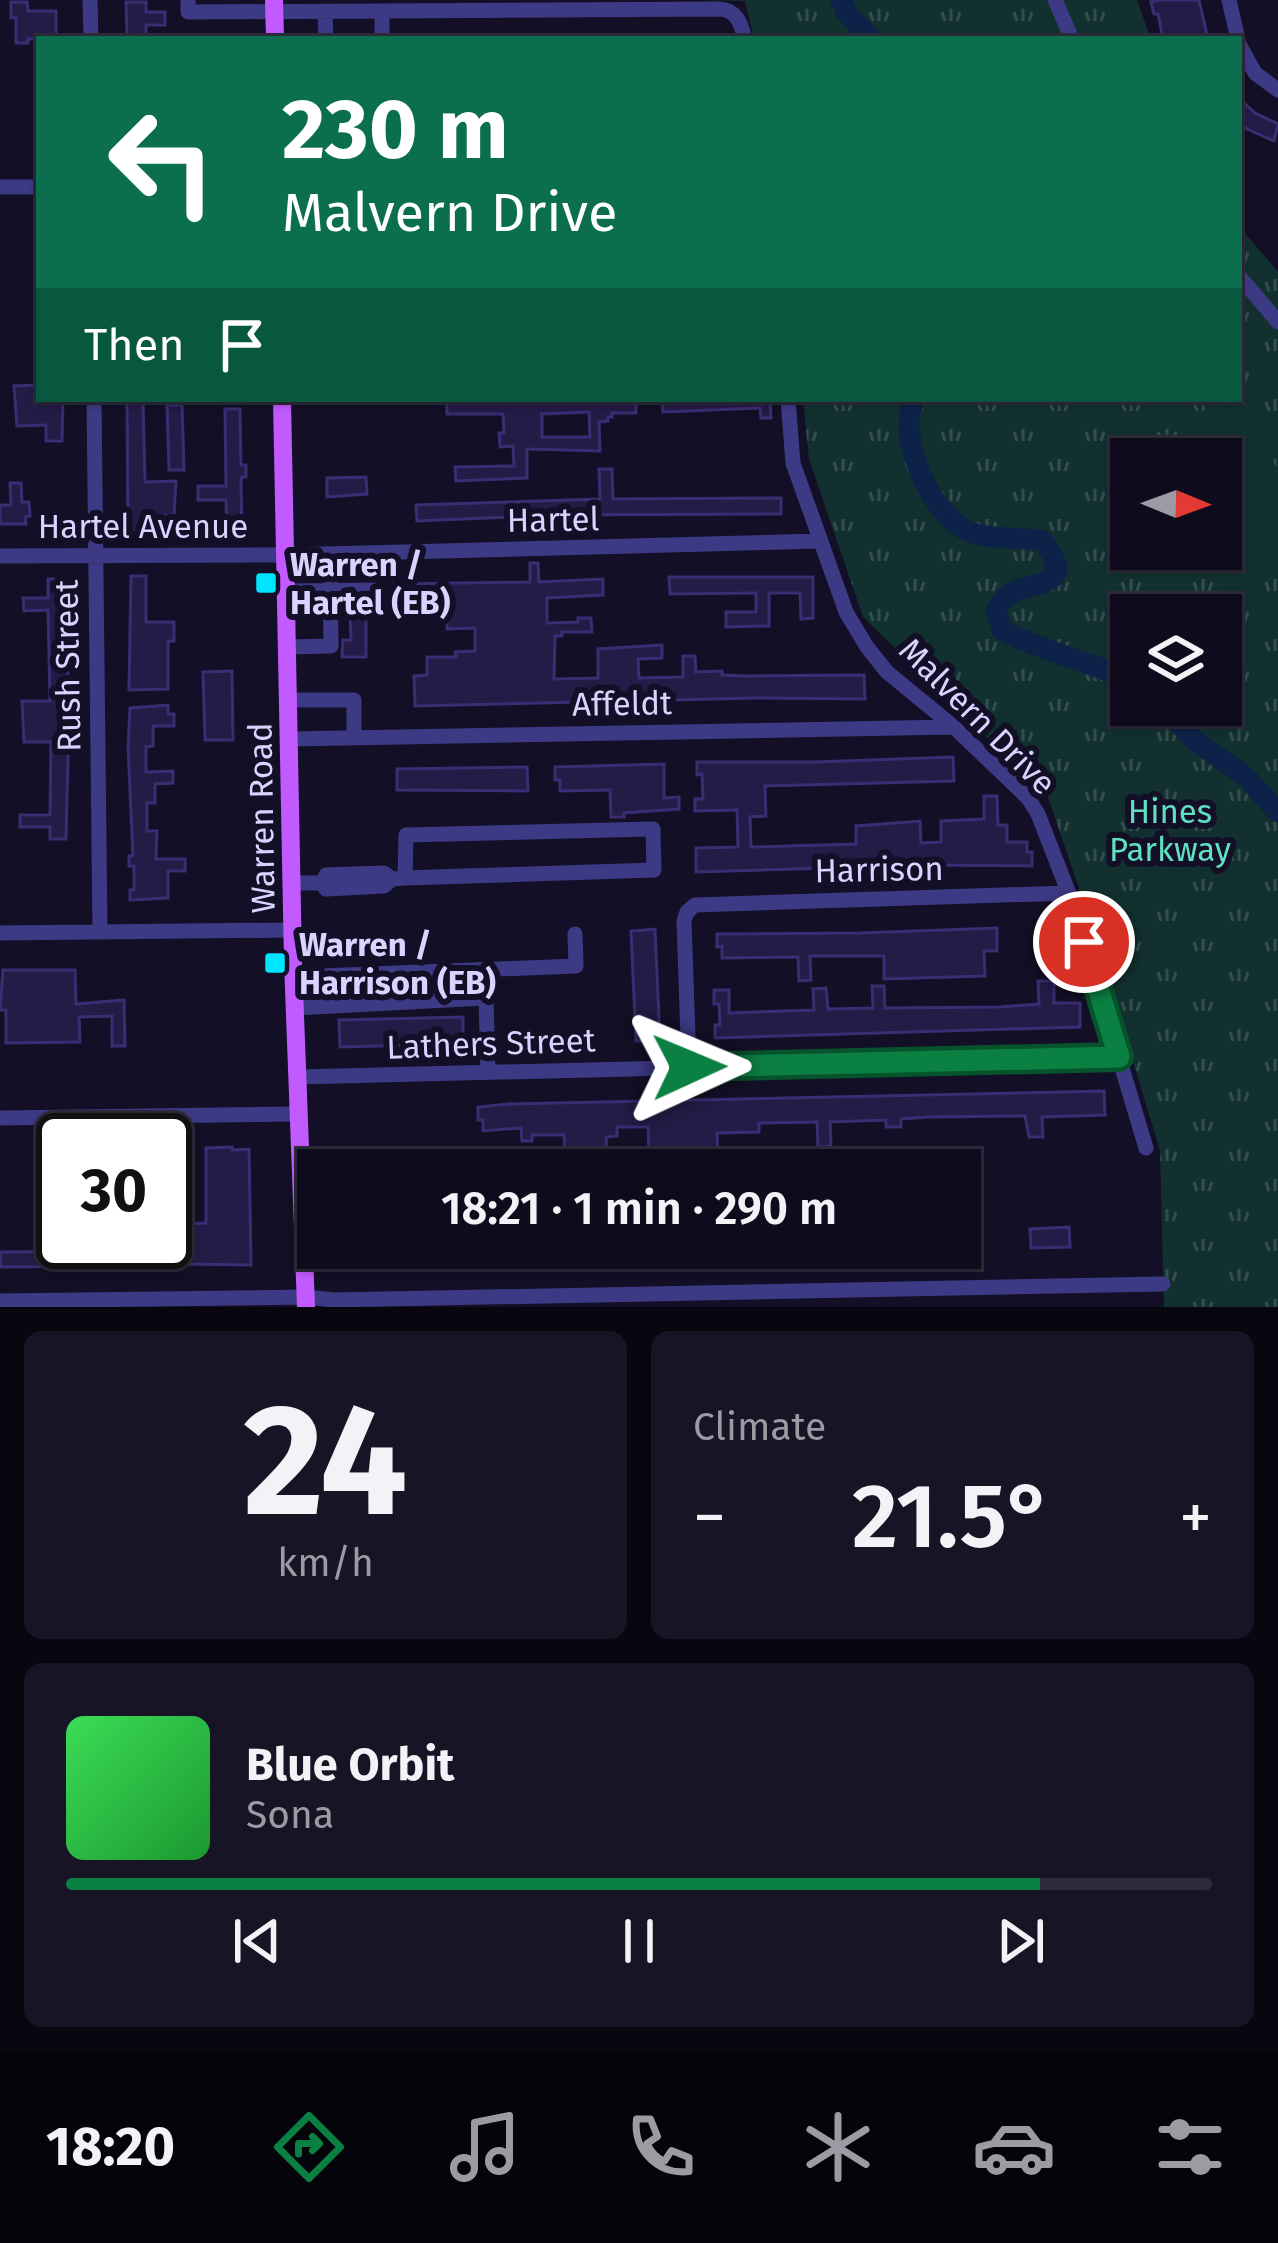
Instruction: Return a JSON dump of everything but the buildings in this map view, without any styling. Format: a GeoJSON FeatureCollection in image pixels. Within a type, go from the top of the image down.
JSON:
{"type":"FeatureCollection","features":[{"type":"Feature","properties":{"kind":"main road","name":"Warren Road"},"geometry":{"type":"LineString","coordinates":[[282,402],[293,977],[306,1302]]}},
{"type":"Feature","properties":{"kind":"street"},"geometry":{"type":"LineString","coordinates":[[90,0],[91,36]]}},
{"type":"Feature","properties":{"kind":"street"},"geometry":{"type":"LineString","coordinates":[[188,0],[188,12],[274,7],[325,13],[720,9],[734,13],[744,36]]}},
{"type":"Feature","properties":{"kind":"street"},"geometry":{"type":"LineString","coordinates":[[1055,0],[1071,36]]}},
{"type":"Feature","properties":{"kind":"street"},"geometry":{"type":"LineString","coordinates":[[1229,0],[1237,36]]}},
{"type":"Feature","properties":{"kind":"street"},"geometry":{"type":"LineString","coordinates":[[382,12],[382,36]]}},
{"type":"Feature","properties":{"kind":"street"},"geometry":{"type":"LineString","coordinates":[[325,13],[326,36]]}},
{"type":"Feature","properties":{"kind":"street"},"geometry":{"type":"LineString","coordinates":[[1242,49],[1255,73],[1278,90]]}},
{"type":"Feature","properties":{"kind":"street"},"geometry":{"type":"LineString","coordinates":[[0,188],[36,188]]}},
{"type":"Feature","properties":{"kind":"street"},"geometry":{"type":"LineString","coordinates":[[1242,280],[1278,322]]}},
{"type":"Feature","properties":{"kind":"street","name":"Rush Street"},"geometry":{"type":"LineString","coordinates":[[94,402],[100,932]]}},
{"type":"Feature","properties":{"kind":"street","name":"Malvern Drive"},"geometry":{"type":"LineString","coordinates":[[788,402],[793,463],[846,612],[867,647],[910,693],[1028,798],[1038,814],[1068,893],[1146,1148]]}},
{"type":"Feature","properties":{"kind":"street","name":"Hartel"},"geometry":{"type":"LineString","coordinates":[[286,555],[821,541]]}},
{"type":"Feature","properties":{"kind":"street"},"geometry":{"type":"LineString","coordinates":[[288,647],[331,646],[330,554]]}},
{"type":"Feature","properties":{"kind":"street","name":"Hartel Avenue"},"geometry":{"type":"LineString","coordinates":[[0,556],[286,555]]}},
{"type":"Feature","properties":{"kind":"street"},"geometry":{"type":"LineString","coordinates":[[286,591],[373,590]]}},
{"type":"Feature","properties":{"kind":"street"},"geometry":{"type":"LineString","coordinates":[[289,700],[354,700],[354,738]]}},
{"type":"Feature","properties":{"kind":"street","name":"Affeldt"},"geometry":{"type":"LineString","coordinates":[[290,739],[954,728]]}},
{"type":"Feature","properties":{"kind":"street"},"geometry":{"type":"LineString","coordinates":[[291,884],[322,883],[326,875],[384,873],[398,878],[654,870],[653,829],[406,835],[398,878]]}},
{"type":"Feature","properties":{"kind":"street","name":"Harrison"},"geometry":{"type":"LineString","coordinates":[[689,1067],[684,921],[691,907],[1068,893]]}},
{"type":"Feature","properties":{"kind":"street"},"geometry":{"type":"LineString","coordinates":[[0,933],[292,930]]}},
{"type":"Feature","properties":{"kind":"street"},"geometry":{"type":"LineString","coordinates":[[293,977],[576,966],[575,934]]}},
{"type":"Feature","properties":{"kind":"street"},"geometry":{"type":"LineString","coordinates":[[295,1008],[486,998],[488,1072]]}},
{"type":"Feature","properties":{"kind":"street","name":"Lathers Street"},"geometry":{"type":"LineString","coordinates":[[298,1077],[1119,1057]]}},
{"type":"Feature","properties":{"kind":"street"},"geometry":{"type":"LineString","coordinates":[[0,1118],[299,1114]]}},
{"type":"Feature","properties":{"kind":"street"},"geometry":{"type":"LineString","coordinates":[[0,1301],[809,1299],[1162,1284]]}},
{"type":"Feature","properties":{"kind":"green space"},"geometry":{"type":"Polygon","coordinates":[[[703,0],[1137,0],[1150,36],[753,36],[745,1],[703,0]]]}},
{"type":"Feature","properties":{"kind":"green space","name":"Hines Parkway"},"geometry":{"type":"Polygon","coordinates":[[[1242,230],[1278,272],[1278,1307],[1164,1307],[1160,1150],[1048,797],[863,617],[809,459],[803,402],[1242,402],[1242,230]]]}},
{"type":"Feature","properties":{"kind":"green space"},"geometry":{"type":"Polygon","coordinates":[[[1208,402],[1224,402],[1278,469],[1278,559],[1236,594],[1222,570],[1242,570],[1242,438],[1199,438],[1208,402]]]}},
{"type":"Feature","properties":{"kind":"waterway"},"geometry":{"type":"LineString","coordinates":[[841,0],[869,36]]}},
{"type":"Feature","properties":{"kind":"waterway"},"geometry":{"type":"LineString","coordinates":[[915,402],[909,429],[912,447],[926,485],[948,516],[978,534],[1043,541],[1053,557],[1054,576],[1002,601],[996,612],[1003,631],[1110,672]]}},
{"type":"Feature","properties":{"kind":"waterway"},"geometry":{"type":"LineString","coordinates":[[1181,726],[1245,776],[1278,812]]}},
{"type":"Feature","properties":{"kind":"place","name":"Warren / Hartel (EB)"},"geometry":{"type":"Point","coordinates":[266,583]}},
{"type":"Feature","properties":{"kind":"place","name":"Warren / Harrison (EB)"},"geometry":{"type":"Point","coordinates":[275,963]}},
{"type":"Feature","properties":{"kind":"route"},"geometry":{"type":"LineString","coordinates":[[689,1067],[1119,1057],[1084,942]]}}]}
